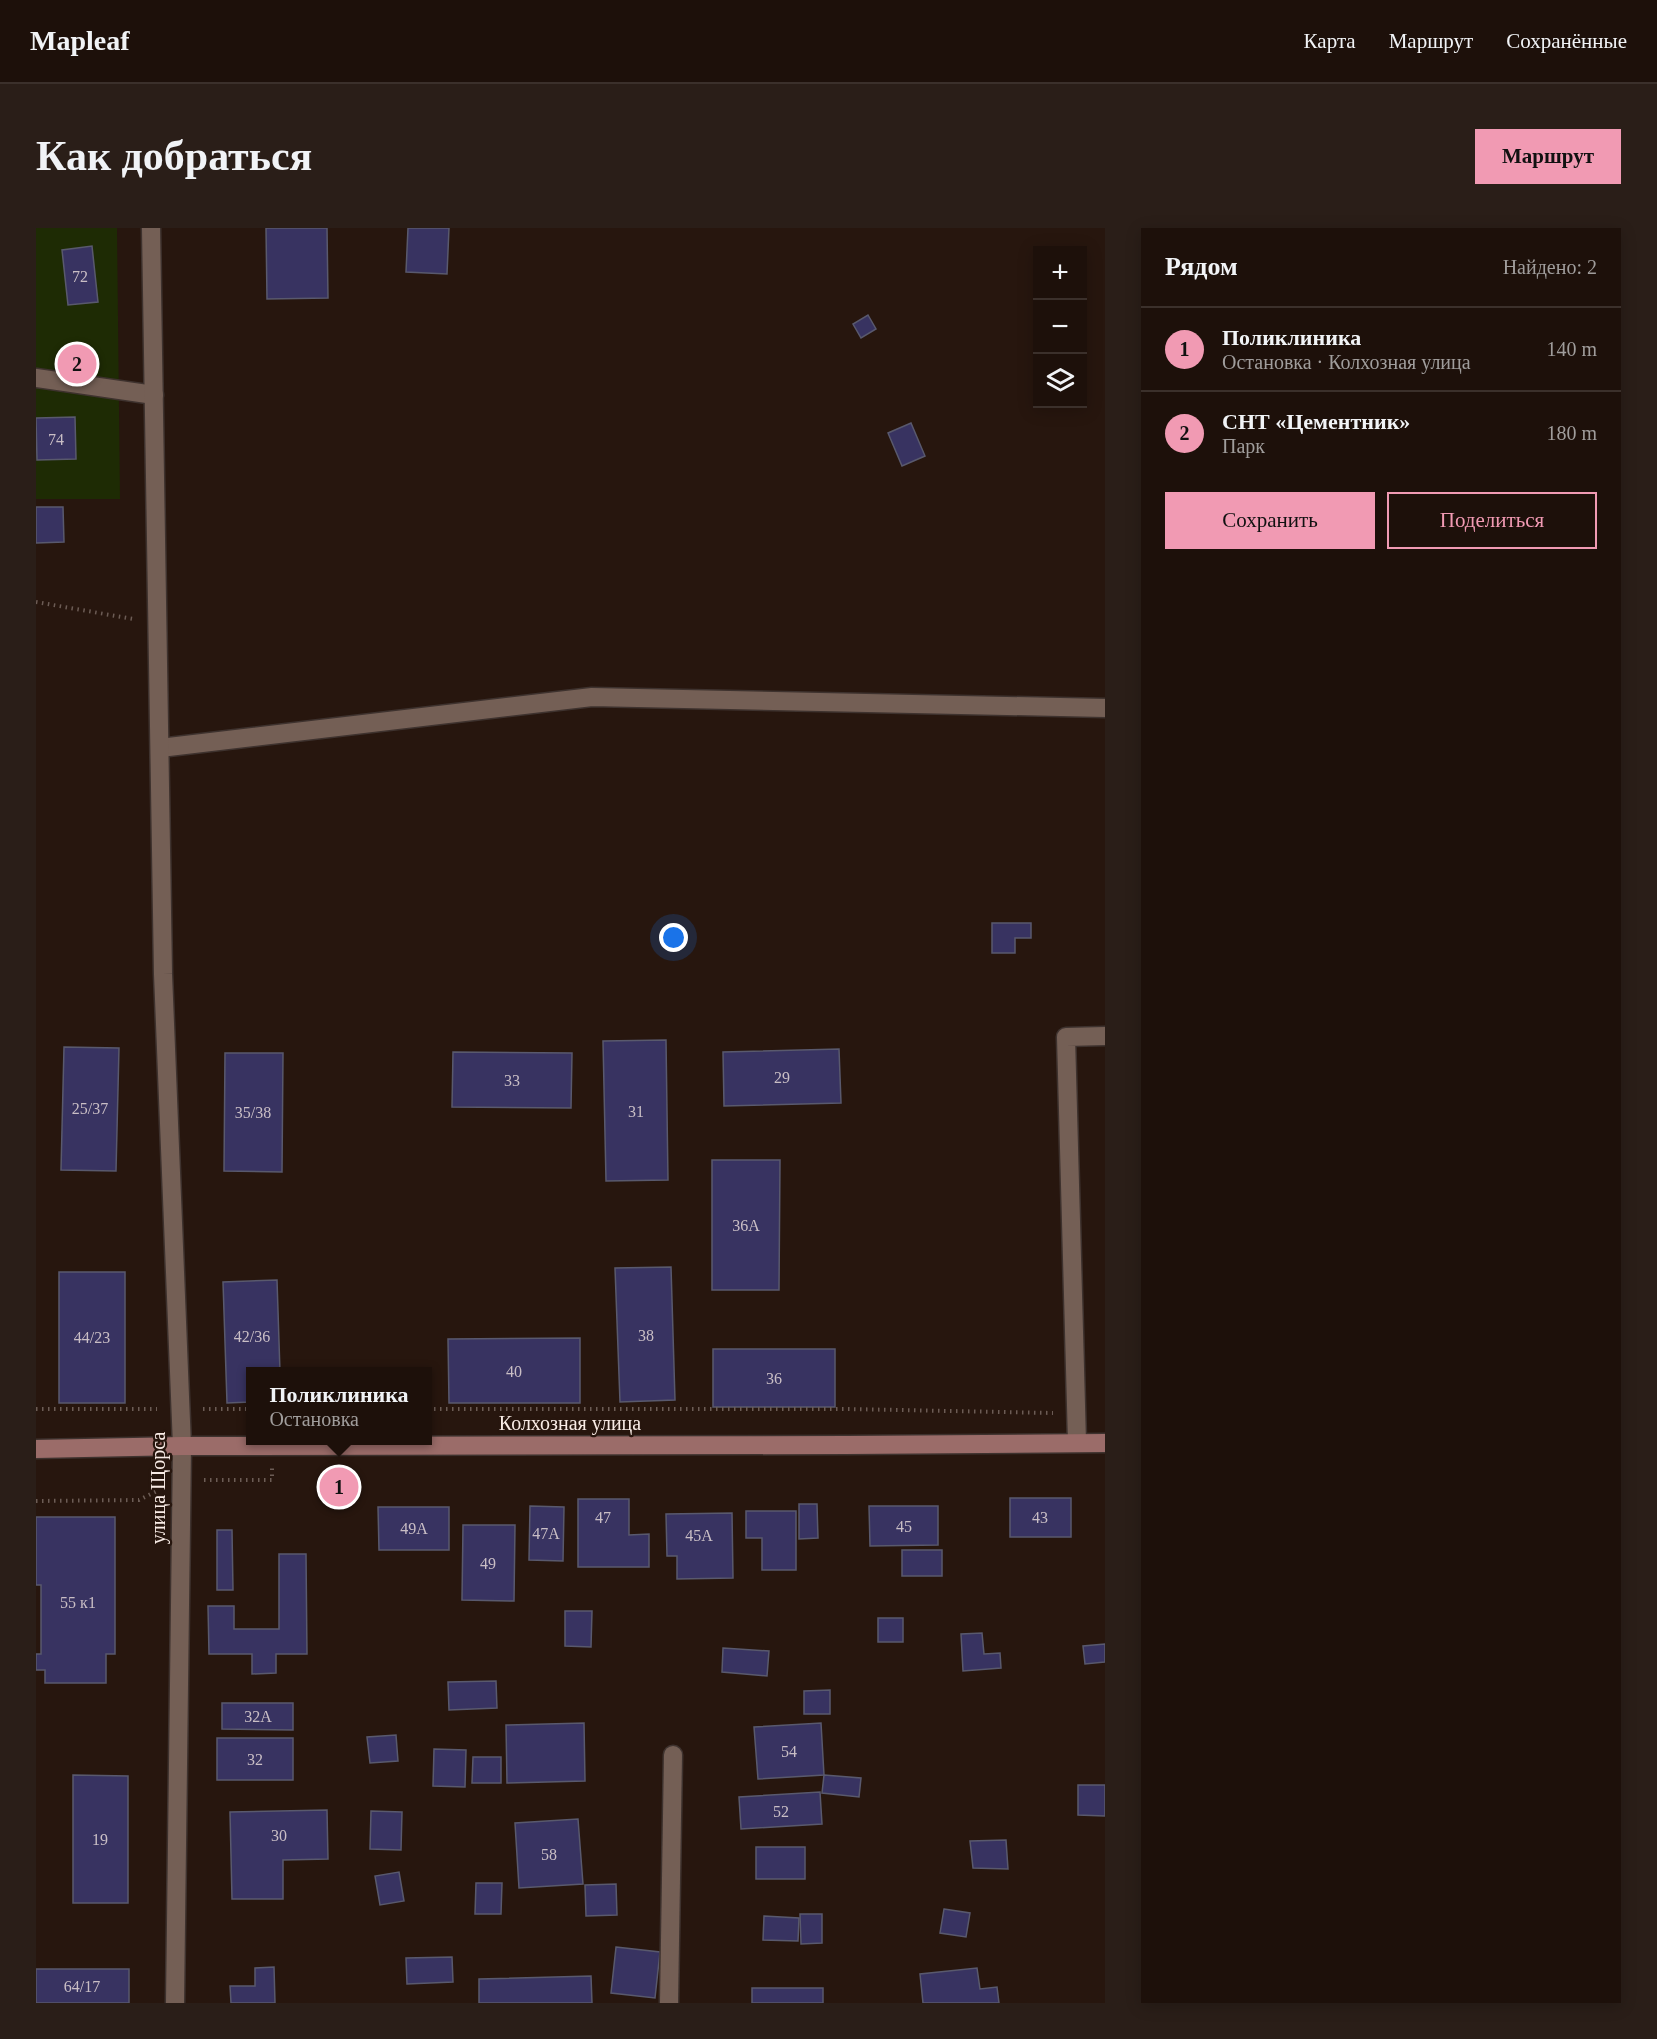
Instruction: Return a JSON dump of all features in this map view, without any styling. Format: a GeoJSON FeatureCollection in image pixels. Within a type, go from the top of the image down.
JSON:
{"type":"FeatureCollection","features":[{"type":"Feature","properties":{"kind":"street","name":"улица Щорса"},"geometry":{"type":"LineString","coordinates":[[151,228],[163,974],[182,1446],[175,2003]]}},
{"type":"Feature","properties":{"kind":"street"},"geometry":{"type":"LineString","coordinates":[[36,378],[154,395]]}},
{"type":"Feature","properties":{"kind":"street"},"geometry":{"type":"LineString","coordinates":[[159,748],[592,697],[1105,708]]}},
{"type":"Feature","properties":{"kind":"street"},"geometry":{"type":"LineString","coordinates":[[1077,1442],[1066,1037],[1105,1036]]}},
{"type":"Feature","properties":{"kind":"street","name":"Колхозная улица"},"geometry":{"type":"LineString","coordinates":[[36,1449],[182,1446],[1105,1443]]}},
{"type":"Feature","properties":{"kind":"street"},"geometry":{"type":"LineString","coordinates":[[669,2003],[673,1755]]}},
{"type":"Feature","properties":{"kind":"path"},"geometry":{"type":"LineString","coordinates":[[36,602],[158,624]]}},
{"type":"Feature","properties":{"kind":"path"},"geometry":{"type":"LineString","coordinates":[[36,1409],[246,1409]]}},
{"type":"Feature","properties":{"kind":"path"},"geometry":{"type":"LineString","coordinates":[[432,1409],[847,1409],[1076,1413]]}},
{"type":"Feature","properties":{"kind":"green space"},"geometry":{"type":"Polygon","coordinates":[[[36,228],[117,228],[120,499],[36,499],[36,228]]]}},
{"type":"Feature","properties":{"kind":"building"},"geometry":{"type":"Polygon","coordinates":[[[266,228],[327,228],[328,298],[267,299],[266,228]]]}},
{"type":"Feature","properties":{"kind":"building"},"geometry":{"type":"Polygon","coordinates":[[[408,228],[449,228],[447,274],[406,272],[408,228]]]}},
{"type":"Feature","properties":{"kind":"building"},"geometry":{"type":"Polygon","coordinates":[[[92,246],[98,302],[68,305],[62,250],[92,246]]]}},
{"type":"Feature","properties":{"kind":"building"},"geometry":{"type":"Polygon","coordinates":[[[868,315],[876,329],[861,338],[853,324],[868,315]]]}},
{"type":"Feature","properties":{"kind":"building"},"geometry":{"type":"Polygon","coordinates":[[[75,417],[76,459],[37,460],[36,418],[75,417]]]}},
{"type":"Feature","properties":{"kind":"building"},"geometry":{"type":"Polygon","coordinates":[[[911,423],[925,456],[902,466],[888,433],[911,423]]]}},
{"type":"Feature","properties":{"kind":"building"},"geometry":{"type":"Polygon","coordinates":[[[36,507],[63,507],[64,542],[36,543],[36,507]]]}},
{"type":"Feature","properties":{"kind":"building"},"geometry":{"type":"Polygon","coordinates":[[[992,923],[1031,923],[1031,938],[1015,938],[1015,953],[992,953],[992,923]]]}},
{"type":"Feature","properties":{"kind":"building"},"geometry":{"type":"Polygon","coordinates":[[[666,1040],[668,1180],[606,1181],[603,1041],[666,1040]]]}},
{"type":"Feature","properties":{"kind":"building"},"geometry":{"type":"Polygon","coordinates":[[[64,1047],[119,1048],[116,1171],[61,1170],[64,1047]]]}},
{"type":"Feature","properties":{"kind":"building"},"geometry":{"type":"Polygon","coordinates":[[[839,1049],[841,1103],[724,1106],[723,1052],[839,1049]]]}},
{"type":"Feature","properties":{"kind":"building"},"geometry":{"type":"Polygon","coordinates":[[[453,1052],[572,1053],[571,1108],[452,1107],[453,1052]]]}},
{"type":"Feature","properties":{"kind":"building"},"geometry":{"type":"Polygon","coordinates":[[[225,1053],[283,1053],[282,1172],[224,1171],[225,1053]]]}},
{"type":"Feature","properties":{"kind":"building"},"geometry":{"type":"Polygon","coordinates":[[[712,1160],[780,1160],[779,1290],[712,1290],[712,1160]]]}},
{"type":"Feature","properties":{"kind":"building"},"geometry":{"type":"Polygon","coordinates":[[[671,1267],[675,1400],[620,1402],[615,1268],[671,1267]]]}},
{"type":"Feature","properties":{"kind":"building"},"geometry":{"type":"Polygon","coordinates":[[[59,1272],[125,1272],[125,1403],[59,1403],[59,1272]]]}},
{"type":"Feature","properties":{"kind":"building"},"geometry":{"type":"Polygon","coordinates":[[[277,1280],[280,1367],[246,1367],[246,1402],[227,1403],[223,1282],[277,1280]]]}},
{"type":"Feature","properties":{"kind":"building"},"geometry":{"type":"Polygon","coordinates":[[[580,1338],[580,1403],[449,1403],[448,1339],[580,1338]]]}},
{"type":"Feature","properties":{"kind":"building"},"geometry":{"type":"Polygon","coordinates":[[[713,1349],[835,1349],[835,1407],[713,1407],[713,1349]]]}},
{"type":"Feature","properties":{"kind":"building"},"geometry":{"type":"Polygon","coordinates":[[[1010,1498],[1071,1498],[1071,1537],[1010,1537],[1010,1498]]]}},
{"type":"Feature","properties":{"kind":"building"},"geometry":{"type":"Polygon","coordinates":[[[578,1499],[629,1499],[629,1535],[649,1534],[649,1567],[578,1567],[578,1499]]]}},
{"type":"Feature","properties":{"kind":"building"},"geometry":{"type":"Polygon","coordinates":[[[799,1504],[817,1504],[818,1538],[799,1539],[799,1504]]]}},
{"type":"Feature","properties":{"kind":"building"},"geometry":{"type":"Polygon","coordinates":[[[530,1506],[564,1507],[563,1561],[529,1560],[530,1506]]]}},
{"type":"Feature","properties":{"kind":"building"},"geometry":{"type":"Polygon","coordinates":[[[869,1506],[938,1506],[938,1545],[870,1546],[869,1506]]]}},
{"type":"Feature","properties":{"kind":"building"},"geometry":{"type":"Polygon","coordinates":[[[378,1507],[449,1507],[449,1550],[379,1550],[378,1507]]]}},
{"type":"Feature","properties":{"kind":"building"},"geometry":{"type":"Polygon","coordinates":[[[746,1511],[796,1511],[796,1570],[762,1570],[762,1538],[746,1538],[746,1511]]]}},
{"type":"Feature","properties":{"kind":"building"},"geometry":{"type":"Polygon","coordinates":[[[732,1513],[733,1578],[677,1579],[677,1556],[667,1556],[666,1514],[732,1513]]]}},
{"type":"Feature","properties":{"kind":"building"},"geometry":{"type":"Polygon","coordinates":[[[36,1517],[115,1517],[115,1654],[106,1654],[106,1683],[45,1683],[45,1670],[36,1670],[36,1654],[41,1654],[41,1585],[36,1585],[36,1517]]]}},
{"type":"Feature","properties":{"kind":"building"},"geometry":{"type":"Polygon","coordinates":[[[463,1525],[515,1525],[514,1601],[462,1600],[463,1525]]]}},
{"type":"Feature","properties":{"kind":"building"},"geometry":{"type":"Polygon","coordinates":[[[217,1530],[232,1530],[233,1590],[217,1590],[217,1530]]]}},
{"type":"Feature","properties":{"kind":"building"},"geometry":{"type":"Polygon","coordinates":[[[902,1550],[942,1550],[942,1576],[902,1576],[902,1550]]]}},
{"type":"Feature","properties":{"kind":"building"},"geometry":{"type":"Polygon","coordinates":[[[279,1554],[306,1554],[307,1654],[276,1654],[276,1673],[252,1674],[252,1654],[209,1654],[208,1606],[234,1606],[234,1629],[279,1629],[279,1554]]]}},
{"type":"Feature","properties":{"kind":"building"},"geometry":{"type":"Polygon","coordinates":[[[565,1611],[592,1611],[591,1647],[565,1646],[565,1611]]]}},
{"type":"Feature","properties":{"kind":"building"},"geometry":{"type":"Polygon","coordinates":[[[878,1618],[903,1618],[903,1642],[878,1642],[878,1618]]]}},
{"type":"Feature","properties":{"kind":"building"},"geometry":{"type":"Polygon","coordinates":[[[982,1633],[984,1654],[1000,1653],[1001,1668],[963,1671],[961,1634],[982,1633]]]}},
{"type":"Feature","properties":{"kind":"building"},"geometry":{"type":"Polygon","coordinates":[[[1105,1644],[1105,1662],[1085,1664],[1083,1646],[1105,1644]]]}},
{"type":"Feature","properties":{"kind":"building"},"geometry":{"type":"Polygon","coordinates":[[[723,1648],[769,1651],[767,1676],[722,1672],[723,1648]]]}},
{"type":"Feature","properties":{"kind":"building"},"geometry":{"type":"Polygon","coordinates":[[[496,1681],[497,1708],[449,1710],[448,1682],[496,1681]]]}},
{"type":"Feature","properties":{"kind":"building"},"geometry":{"type":"Polygon","coordinates":[[[830,1690],[830,1714],[804,1714],[804,1691],[830,1690]]]}},
{"type":"Feature","properties":{"kind":"building"},"geometry":{"type":"Polygon","coordinates":[[[222,1703],[293,1703],[293,1730],[222,1729],[222,1703]]]}},
{"type":"Feature","properties":{"kind":"building"},"geometry":{"type":"Polygon","coordinates":[[[584,1723],[585,1781],[507,1783],[506,1725],[584,1723]]]}},
{"type":"Feature","properties":{"kind":"building"},"geometry":{"type":"Polygon","coordinates":[[[821,1723],[824,1775],[758,1779],[754,1727],[821,1723]]]}},
{"type":"Feature","properties":{"kind":"building"},"geometry":{"type":"Polygon","coordinates":[[[396,1735],[398,1761],[370,1763],[367,1737],[396,1735]]]}},
{"type":"Feature","properties":{"kind":"building"},"geometry":{"type":"Polygon","coordinates":[[[217,1738],[293,1738],[293,1780],[217,1780],[217,1738]]]}},
{"type":"Feature","properties":{"kind":"building"},"geometry":{"type":"Polygon","coordinates":[[[434,1749],[466,1750],[465,1787],[433,1786],[434,1749]]]}},
{"type":"Feature","properties":{"kind":"building"},"geometry":{"type":"Polygon","coordinates":[[[473,1757],[501,1757],[501,1783],[472,1783],[473,1757]]]}},
{"type":"Feature","properties":{"kind":"building"},"geometry":{"type":"Polygon","coordinates":[[[73,1775],[128,1776],[128,1903],[73,1903],[73,1775]]]}},
{"type":"Feature","properties":{"kind":"building"},"geometry":{"type":"Polygon","coordinates":[[[824,1775],[861,1778],[859,1797],[822,1793],[824,1775]]]}},
{"type":"Feature","properties":{"kind":"building"},"geometry":{"type":"Polygon","coordinates":[[[1078,1785],[1105,1785],[1105,1816],[1078,1815],[1078,1785]]]}},
{"type":"Feature","properties":{"kind":"building"},"geometry":{"type":"Polygon","coordinates":[[[820,1792],[822,1824],[741,1829],[739,1797],[820,1792]]]}},
{"type":"Feature","properties":{"kind":"building"},"geometry":{"type":"Polygon","coordinates":[[[327,1810],[328,1859],[283,1860],[283,1899],[232,1899],[230,1812],[327,1810]]]}},
{"type":"Feature","properties":{"kind":"building"},"geometry":{"type":"Polygon","coordinates":[[[371,1811],[402,1812],[401,1850],[370,1849],[371,1811]]]}},
{"type":"Feature","properties":{"kind":"building"},"geometry":{"type":"Polygon","coordinates":[[[578,1819],[583,1884],[519,1888],[515,1823],[578,1819]]]}},
{"type":"Feature","properties":{"kind":"building"},"geometry":{"type":"Polygon","coordinates":[[[1006,1840],[1008,1869],[973,1868],[970,1841],[1006,1840]]]}},
{"type":"Feature","properties":{"kind":"building"},"geometry":{"type":"Polygon","coordinates":[[[756,1847],[805,1847],[805,1879],[756,1879],[756,1847]]]}},
{"type":"Feature","properties":{"kind":"building"},"geometry":{"type":"Polygon","coordinates":[[[399,1872],[404,1901],[380,1905],[375,1876],[399,1872]]]}},
{"type":"Feature","properties":{"kind":"building"},"geometry":{"type":"Polygon","coordinates":[[[476,1883],[502,1883],[501,1914],[475,1914],[476,1883]]]}},
{"type":"Feature","properties":{"kind":"building"},"geometry":{"type":"Polygon","coordinates":[[[616,1884],[617,1915],[586,1916],[585,1885],[616,1884]]]}},
{"type":"Feature","properties":{"kind":"building"},"geometry":{"type":"Polygon","coordinates":[[[944,1909],[970,1913],[966,1937],[940,1933],[944,1909]]]}},
{"type":"Feature","properties":{"kind":"building"},"geometry":{"type":"Polygon","coordinates":[[[800,1914],[822,1914],[822,1943],[801,1944],[800,1914]]]}},
{"type":"Feature","properties":{"kind":"building"},"geometry":{"type":"Polygon","coordinates":[[[764,1916],[799,1918],[798,1941],[763,1940],[764,1916]]]}},
{"type":"Feature","properties":{"kind":"building"},"geometry":{"type":"Polygon","coordinates":[[[616,1947],[660,1952],[655,1998],[611,1993],[616,1947]]]}},
{"type":"Feature","properties":{"kind":"building"},"geometry":{"type":"Polygon","coordinates":[[[452,1957],[453,1982],[407,1984],[406,1958],[452,1957]]]}},
{"type":"Feature","properties":{"kind":"building"},"geometry":{"type":"Polygon","coordinates":[[[274,1967],[275,2003],[231,2003],[230,1986],[255,1986],[255,1968],[274,1967]]]}},
{"type":"Feature","properties":{"kind":"building"},"geometry":{"type":"Polygon","coordinates":[[[977,1968],[980,1989],[997,1987],[999,2003],[923,2003],[920,1974],[977,1968]]]}},
{"type":"Feature","properties":{"kind":"building"},"geometry":{"type":"Polygon","coordinates":[[[36,1969],[129,1969],[129,2003],[36,2003],[36,1969]]]}},
{"type":"Feature","properties":{"kind":"building"},"geometry":{"type":"Polygon","coordinates":[[[591,1976],[592,2003],[479,2003],[479,1979],[591,1976]]]}},
{"type":"Feature","properties":{"kind":"building"},"geometry":{"type":"Polygon","coordinates":[[[752,1988],[823,1988],[823,2003],[752,2003],[752,1988]]]}},
{"type":"Feature","properties":{"kind":"place","name":"СНТ «Цементник»"},"geometry":{"type":"Point","coordinates":[77,364]}},
{"type":"Feature","properties":{"kind":"place","name":"Поликлиника"},"geometry":{"type":"Point","coordinates":[339,1487]}}]}
